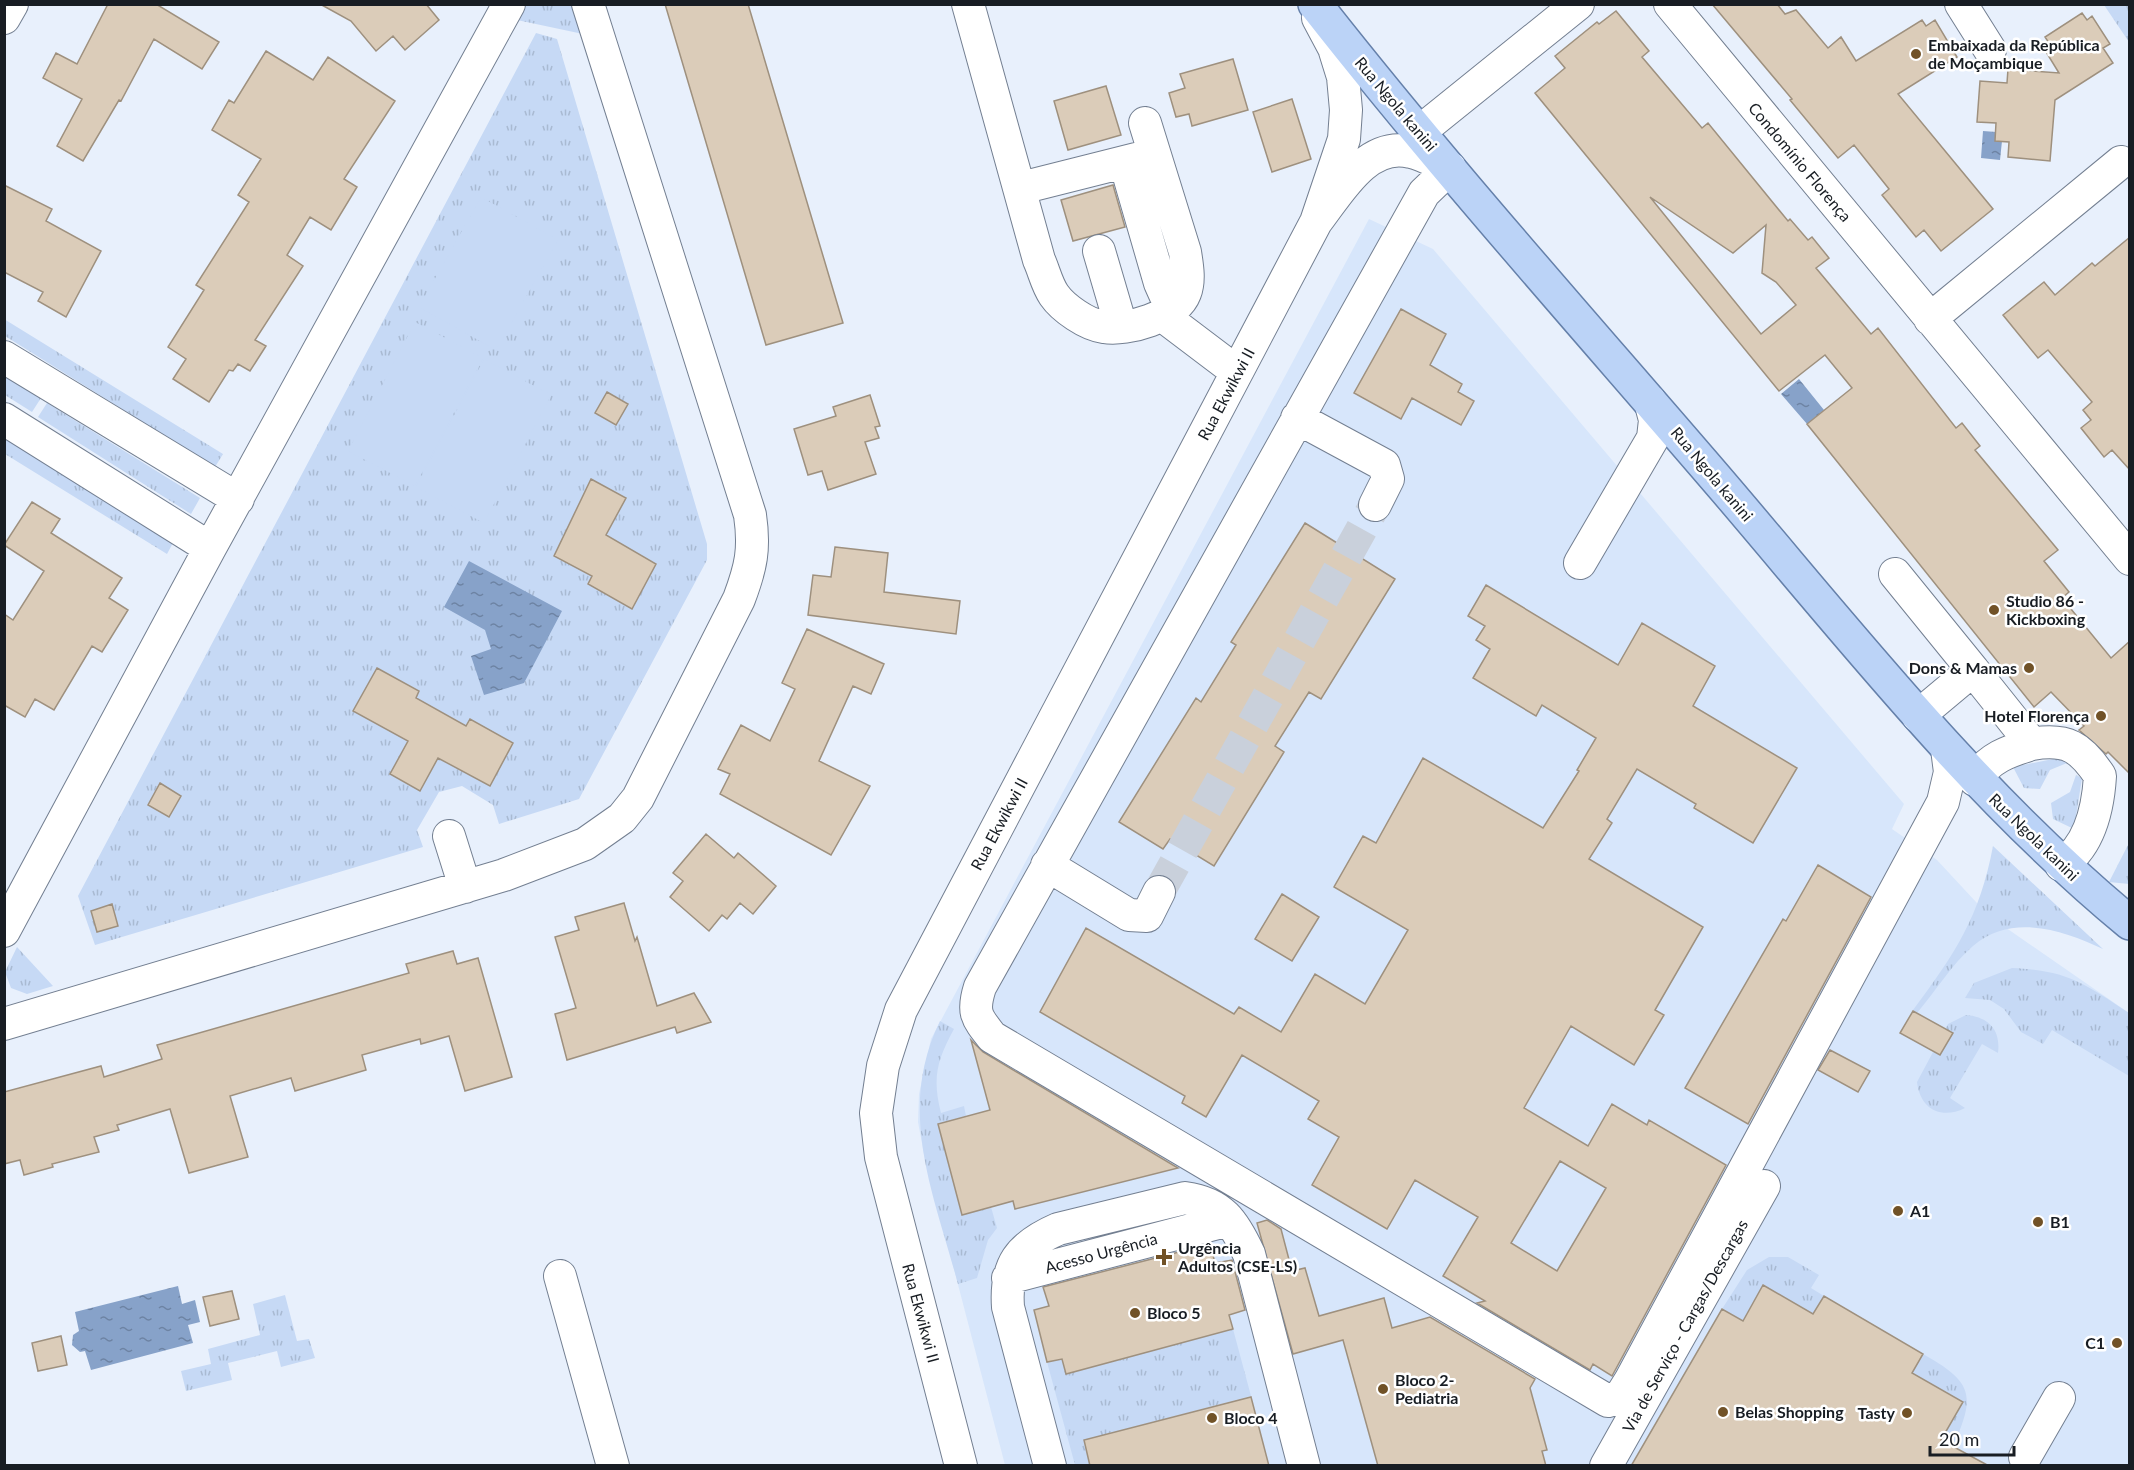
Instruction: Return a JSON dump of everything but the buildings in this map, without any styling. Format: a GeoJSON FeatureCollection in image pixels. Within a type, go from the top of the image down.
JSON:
{"type":"FeatureCollection","features":[{"type":"Feature","properties":{"kind":"main road","name":"Rua Ngola kanini"},"geometry":{"type":"LineString","coordinates":[[1313,4],[1418,132],[1947,749],[2061,865],[2116,901],[2130,923]]}},
{"type":"Feature","properties":{"kind":"street"},"geometry":{"type":"LineString","coordinates":[[4,18],[12,4]]}},
{"type":"Feature","properties":{"kind":"street"},"geometry":{"type":"LineString","coordinates":[[4,931],[210,548],[508,4]]}},
{"type":"Feature","properties":{"kind":"street"},"geometry":{"type":"LineString","coordinates":[[4,1024],[465,887],[585,844],[622,818],[638,798],[739,599],[750,570],[754,544],[750,515],[588,4]]}},
{"type":"Feature","properties":{"kind":"street"},"geometry":{"type":"LineString","coordinates":[[968,4],[1021,188],[1039,260],[1054,295],[1082,318],[1104,327],[1121,326],[1168,313]]}},
{"type":"Feature","properties":{"kind":"street","name":"Rua Ekwikwi II"},"geometry":{"type":"LineString","coordinates":[[961,1466],[881,1157],[876,1113],[883,1065],[901,1010],[1316,222],[1344,140],[1346,110],[1343,77],[1334,48],[1313,4]]}},
{"type":"Feature","properties":{"kind":"street"},"geometry":{"type":"LineString","coordinates":[[1418,132],[1578,4]]}},
{"type":"Feature","properties":{"kind":"street","name":"Condomínio Florença"},"geometry":{"type":"LineString","coordinates":[[1670,4],[2130,559]]}},
{"type":"Feature","properties":{"kind":"street"},"geometry":{"type":"LineString","coordinates":[[1962,4],[1990,50]]}},
{"type":"Feature","properties":{"kind":"street"},"geometry":{"type":"LineString","coordinates":[[1144,123],[1139,158],[1160,284],[1168,313],[1237,372]]}},
{"type":"Feature","properties":{"kind":"street","name":"Rua Ekwikwi II"},"geometry":{"type":"LineString","coordinates":[[1316,222],[1363,164],[1378,155],[1409,151],[1450,168]]}},
{"type":"Feature","properties":{"kind":"street"},"geometry":{"type":"LineString","coordinates":[[1021,188],[1139,158]]}},
{"type":"Feature","properties":{"kind":"street"},"geometry":{"type":"LineString","coordinates":[[1930,319],[2121,162]]}},
{"type":"Feature","properties":{"kind":"street"},"geometry":{"type":"LineString","coordinates":[[1450,168],[1424,193],[980,987],[974,1006],[979,1020],[992,1037],[1608,1401],[1620,1397],[1630,1381],[1943,802],[1950,772],[1947,749]]}},
{"type":"Feature","properties":{"kind":"street"},"geometry":{"type":"LineString","coordinates":[[1099,251],[1121,326]]}},
{"type":"Feature","properties":{"kind":"street"},"geometry":{"type":"LineString","coordinates":[[4,357],[238,499]]}},
{"type":"Feature","properties":{"kind":"street"},"geometry":{"type":"LineString","coordinates":[[1580,563],[1653,438],[1655,420],[1650,402]]}},
{"type":"Feature","properties":{"kind":"street"},"geometry":{"type":"LineString","coordinates":[[1297,418],[1384,465],[1388,479],[1375,505]]}},
{"type":"Feature","properties":{"kind":"street"},"geometry":{"type":"LineString","coordinates":[[4,419],[210,548]]}},
{"type":"Feature","properties":{"kind":"street"},"geometry":{"type":"LineString","coordinates":[[1636,468],[1653,460],[1674,456],[1691,460],[1712,475]]}},
{"type":"Feature","properties":{"kind":"street"},"geometry":{"type":"LineString","coordinates":[[1895,574],[2032,744]]}},
{"type":"Feature","properties":{"kind":"street"},"geometry":{"type":"LineString","coordinates":[[1918,716],[1972,670]]}},
{"type":"Feature","properties":{"kind":"street"},"geometry":{"type":"LineString","coordinates":[[1975,780],[1981,770],[1991,762],[2007,752],[2032,744],[2064,742],[2080,752],[2100,776],[2098,795],[2090,826],[2081,847],[2061,865]]}},
{"type":"Feature","properties":{"kind":"street"},"geometry":{"type":"LineString","coordinates":[[449,836],[465,887]]}},
{"type":"Feature","properties":{"kind":"street"},"geometry":{"type":"LineString","coordinates":[[1047,866],[1129,915],[1147,916],[1159,892]]}},
{"type":"Feature","properties":{"kind":"street","name":"Via de Serviço - Cargas/Descargas"},"geometry":{"type":"LineString","coordinates":[[1606,1466],[1764,1186]]}},
{"type":"Feature","properties":{"kind":"street"},"geometry":{"type":"LineString","coordinates":[[1050,1466],[1008,1293],[1011,1268],[1023,1250],[1039,1237],[1058,1229],[1185,1198],[1204,1200],[1222,1212],[1239,1233],[1255,1278],[1304,1466]]}},
{"type":"Feature","properties":{"kind":"street"},"geometry":{"type":"LineString","coordinates":[[560,1276],[613,1466]]}},
{"type":"Feature","properties":{"kind":"street"},"geometry":{"type":"LineString","coordinates":[[2025,1457],[2059,1398]]}},
{"type":"Feature","properties":{"kind":"shaded area"},"geometry":{"type":"Polygon","coordinates":[[[1369,219],[1433,249],[1904,804],[1892,829],[1937,860],[1989,916],[2129,1013],[2129,1465],[1005,1465],[924,1154],[918,1122],[919,1094],[931,1039],[1369,219]]]}},
{"type":"Feature","properties":{"kind":"green space"},"geometry":{"type":"Polygon","coordinates":[[[525,5],[576,5],[583,34],[517,20],[525,5]]]}},
{"type":"Feature","properties":{"kind":"green space"},"geometry":{"type":"Polygon","coordinates":[[[2104,5],[2129,5],[2129,42],[2104,5]]]}},
{"type":"Feature","properties":{"kind":"green space"},"geometry":{"type":"Polygon","coordinates":[[[536,33],[557,39],[707,544],[707,560],[579,799],[499,824],[493,805],[462,786],[439,792],[417,830],[423,847],[95,945],[78,896],[536,33]]]}},
{"type":"Feature","properties":{"kind":"green space"},"geometry":{"type":"Polygon","coordinates":[[[481,197],[558,240],[496,350],[419,307],[481,197]]]}},
{"type":"Feature","properties":{"kind":"green space"},"geometry":{"type":"Polygon","coordinates":[[[4,319],[223,454],[215,467],[5,336],[4,319]]]}},
{"type":"Feature","properties":{"kind":"green space"},"geometry":{"type":"Polygon","coordinates":[[[415,322],[483,358],[415,486],[348,451],[415,322]]]}},
{"type":"Feature","properties":{"kind":"green space"},"geometry":{"type":"Polygon","coordinates":[[[484,359],[551,395],[484,523],[416,487],[484,359]]]}},
{"type":"Feature","properties":{"kind":"green space"},"geometry":{"type":"Polygon","coordinates":[[[4,375],[41,398],[32,412],[5,395],[4,375]]]}},
{"type":"Feature","properties":{"kind":"green space"},"geometry":{"type":"Polygon","coordinates":[[[47,403],[200,498],[191,514],[38,417],[47,403]]]}},
{"type":"Feature","properties":{"kind":"green space"},"geometry":{"type":"Polygon","coordinates":[[[4,436],[174,541],[167,554],[5,454],[4,436]]]}},
{"type":"Feature","properties":{"kind":"green space"},"geometry":{"type":"Polygon","coordinates":[[[2063,757],[2067,763],[2050,770],[2040,789],[2024,788],[2013,767],[2063,757]]]}},
{"type":"Feature","properties":{"kind":"green space"},"geometry":{"type":"Polygon","coordinates":[[[2076,775],[2082,778],[2074,829],[2053,819],[2051,803],[2070,792],[2076,775]]]}},
{"type":"Feature","properties":{"kind":"green space"},"geometry":{"type":"Polygon","coordinates":[[[2129,843],[2129,884],[2109,882],[2129,843]]]}},
{"type":"Feature","properties":{"kind":"green space"},"geometry":{"type":"Polygon","coordinates":[[[1993,846],[2103,949],[2054,931],[2020,927],[2004,930],[1988,936],[1965,953],[1917,1013],[1913,1010],[1953,952],[1973,914],[1988,871],[1993,846]]]}},
{"type":"Feature","properties":{"kind":"green space"},"geometry":{"type":"Polygon","coordinates":[[[17,947],[53,986],[27,994],[11,988],[5,972],[17,947]]]}},
{"type":"Feature","properties":{"kind":"green space"},"geometry":{"type":"Polygon","coordinates":[[[2012,968],[2048,972],[2075,980],[2129,1013],[2129,1076],[2052,1030],[2043,1044],[2021,1032],[2004,1009],[1990,1000],[1965,998],[1974,983],[2012,968]]]}},
{"type":"Feature","properties":{"kind":"green space"},"geometry":{"type":"Polygon","coordinates":[[[1966,1015],[1974,1016],[1992,1026],[1997,1038],[1998,1053],[1982,1044],[1950,1098],[1965,1108],[1948,1113],[1933,1110],[1922,1099],[1917,1082],[1948,1024],[1966,1015]]]}},
{"type":"Feature","properties":{"kind":"green space"},"geometry":{"type":"Polygon","coordinates":[[[940,1021],[954,1029],[938,1070],[937,1089],[941,1113],[964,1106],[966,1116],[938,1124],[963,1215],[991,1207],[997,1228],[988,1240],[977,1278],[958,1284],[930,1185],[920,1120],[921,1087],[927,1054],[940,1021]]]}},
{"type":"Feature","properties":{"kind":"green space"},"geometry":{"type":"Polygon","coordinates":[[[1769,1257],[1788,1257],[1819,1275],[1811,1288],[1824,1296],[1813,1314],[1763,1285],[1743,1321],[1722,1309],[1747,1270],[1769,1257]]]}},
{"type":"Feature","properties":{"kind":"green space"},"geometry":{"type":"Polygon","coordinates":[[[285,1295],[297,1341],[309,1339],[315,1358],[281,1367],[277,1351],[228,1363],[232,1380],[186,1391],[181,1371],[211,1364],[208,1349],[260,1335],[253,1304],[285,1295]]]}},
{"type":"Feature","properties":{"kind":"green space"},"geometry":{"type":"Polygon","coordinates":[[[1233,1329],[1251,1396],[1084,1440],[1090,1465],[1075,1465],[1047,1362],[1062,1359],[1067,1374],[1233,1329]]]}},
{"type":"Feature","properties":{"kind":"green space"},"geometry":{"type":"Polygon","coordinates":[[[1923,1354],[1952,1373],[1961,1382],[1965,1391],[1967,1402],[1965,1414],[1953,1446],[1941,1439],[1963,1402],[1912,1373],[1923,1354]]]}},
{"type":"Feature","properties":{"kind":"water"},"geometry":{"type":"Polygon","coordinates":[[[1983,131],[1996,132],[1995,140],[2002,141],[2000,160],[1981,158],[1983,131]]]}},
{"type":"Feature","properties":{"kind":"water"},"geometry":{"type":"Polygon","coordinates":[[[1799,379],[1824,410],[1807,424],[1781,394],[1799,379]]]}},
{"type":"Feature","properties":{"kind":"water"},"geometry":{"type":"Polygon","coordinates":[[[469,561],[562,611],[524,683],[484,695],[471,656],[491,649],[485,630],[444,607],[469,561]]]}},
{"type":"Feature","properties":{"kind":"water"},"geometry":{"type":"Polygon","coordinates":[[[178,1286],[182,1304],[195,1300],[200,1322],[188,1325],[193,1343],[91,1370],[85,1351],[80,1352],[72,1345],[73,1335],[79,1331],[75,1312],[178,1286]]]}},
{"type":"Feature","properties":{"kind":"tunnel"},"geometry":{"type":"LineString","coordinates":[[1159,892],[1375,505]]}},
{"type":"Feature","properties":{"kind":"place","name":"Embaixada da República de Moçambique"},"geometry":{"type":"Point","coordinates":[1916,54]}},
{"type":"Feature","properties":{"kind":"place","name":"Studio 86 - Kickboxing"},"geometry":{"type":"Point","coordinates":[1994,610]}},
{"type":"Feature","properties":{"kind":"place","name":"Dons & Mamas"},"geometry":{"type":"Point","coordinates":[2029,668]}},
{"type":"Feature","properties":{"kind":"place","name":"Hotel Florença"},"geometry":{"type":"Point","coordinates":[2101,716]}},
{"type":"Feature","properties":{"kind":"place","name":"A1"},"geometry":{"type":"Point","coordinates":[1898,1211]}},
{"type":"Feature","properties":{"kind":"place","name":"B1"},"geometry":{"type":"Point","coordinates":[2038,1222]}},
{"type":"Feature","properties":{"kind":"place","name":"Urgência Adultos (CSE-LS)"},"geometry":{"type":"Point","coordinates":[1164,1257]}},
{"type":"Feature","properties":{"kind":"place","name":"Bloco 5"},"geometry":{"type":"Point","coordinates":[1135,1313]}},
{"type":"Feature","properties":{"kind":"place","name":"C1"},"geometry":{"type":"Point","coordinates":[2117,1343]}},
{"type":"Feature","properties":{"kind":"place","name":"Bloco 2- Pediatria"},"geometry":{"type":"Point","coordinates":[1383,1389]}},
{"type":"Feature","properties":{"kind":"place","name":"Belas Shopping"},"geometry":{"type":"Point","coordinates":[1723,1412]}},
{"type":"Feature","properties":{"kind":"place","name":"Tasty"},"geometry":{"type":"Point","coordinates":[1907,1413]}},
{"type":"Feature","properties":{"kind":"place","name":"Bloco 4"},"geometry":{"type":"Point","coordinates":[1212,1418]}}]}
